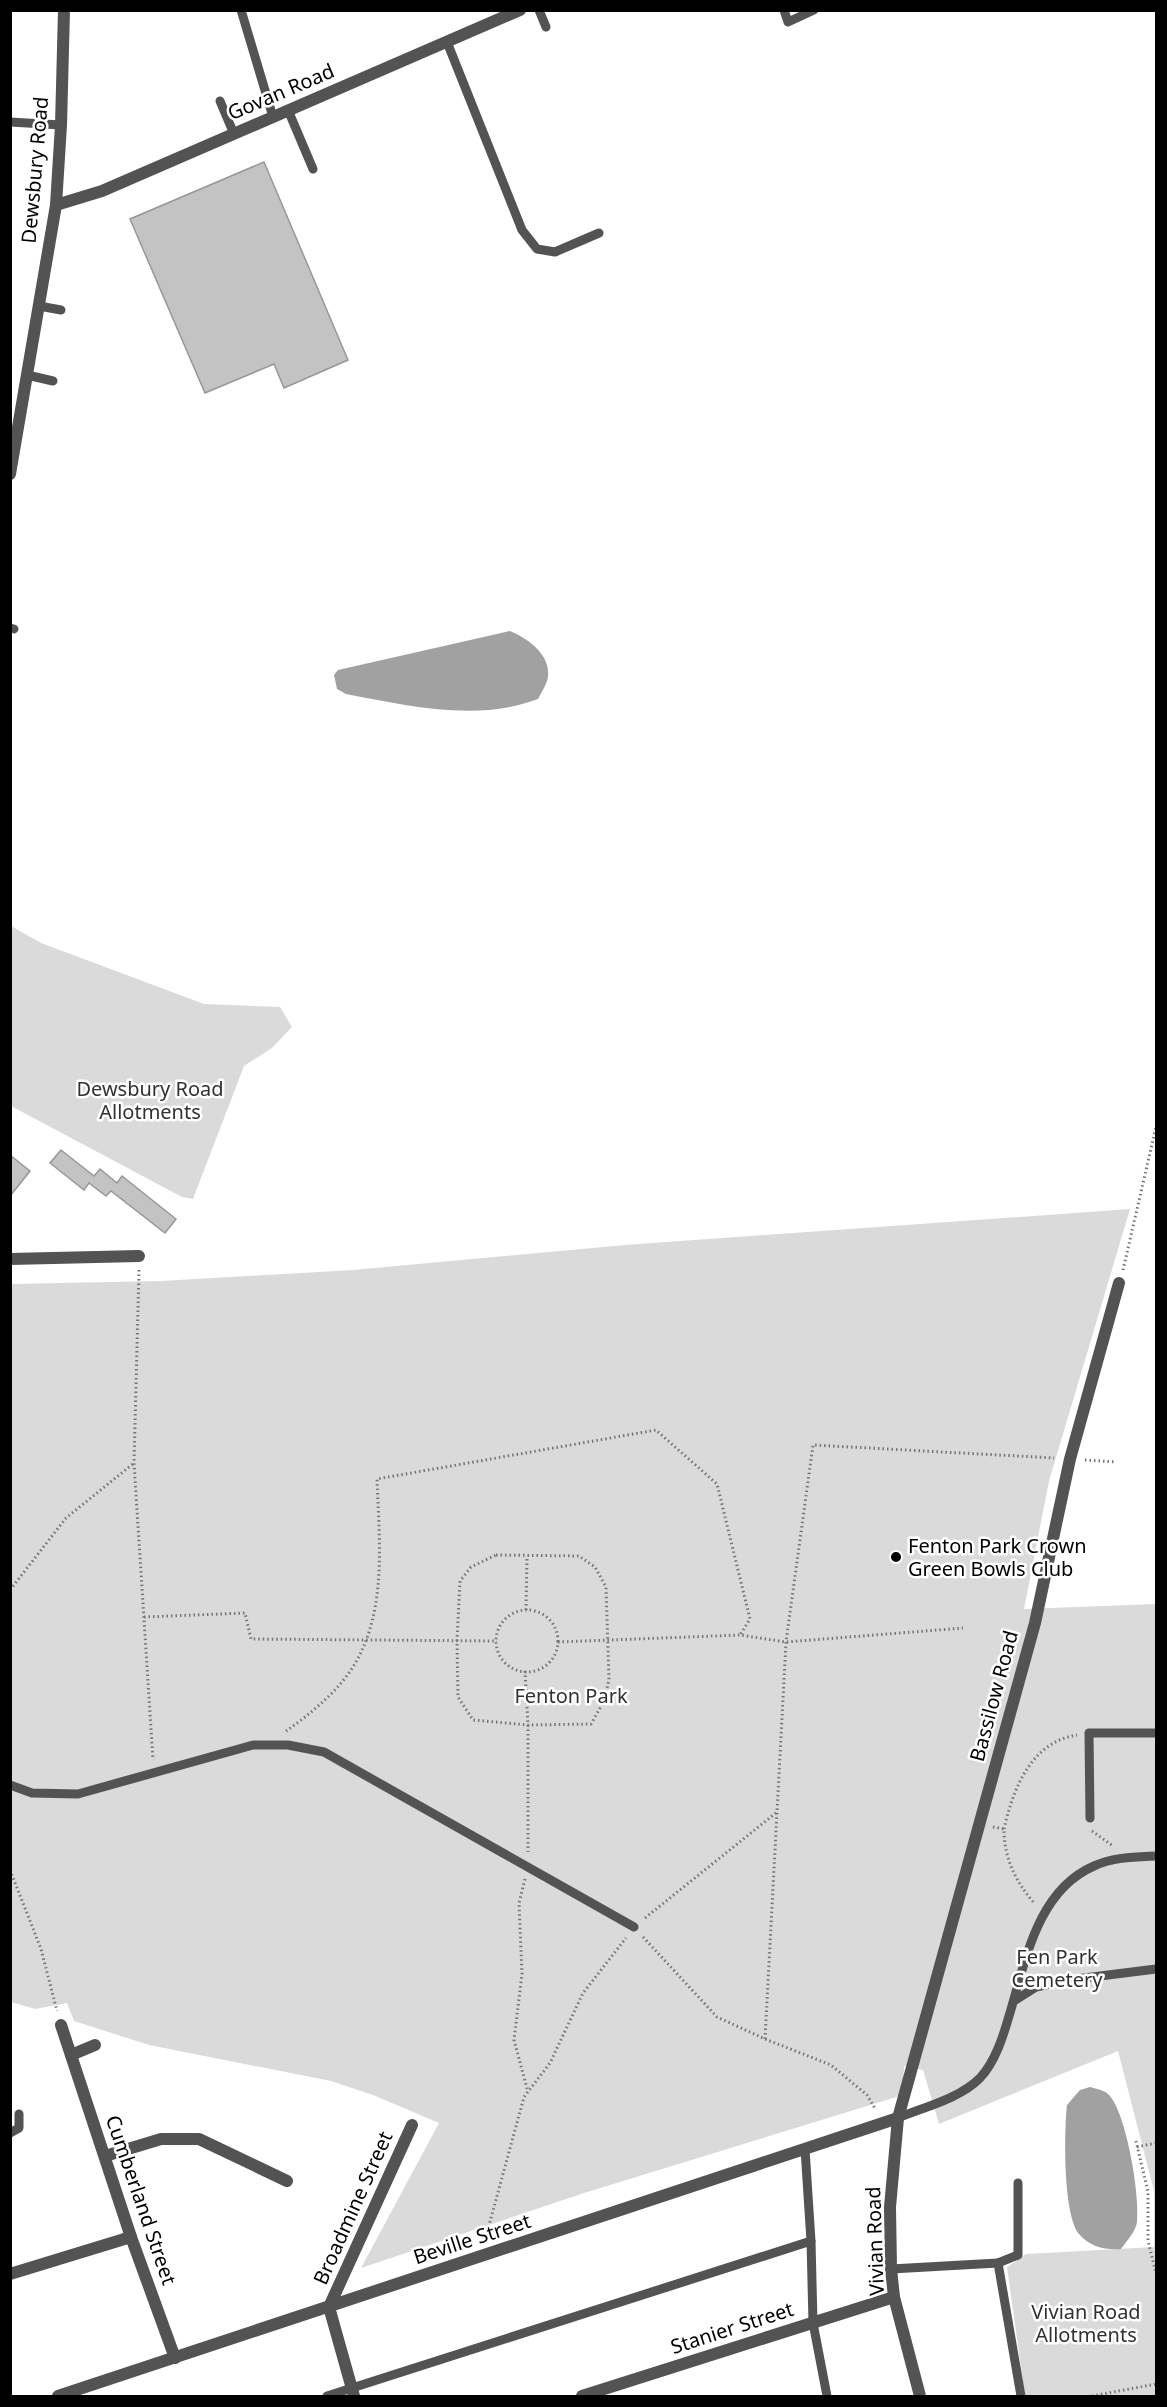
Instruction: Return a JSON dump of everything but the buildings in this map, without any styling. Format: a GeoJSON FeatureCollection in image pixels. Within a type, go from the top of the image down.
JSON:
{"type":"FeatureCollection","features":[{"type":"Feature","properties":{"kind":"street","name":"Dewsbury Road"},"geometry":{"type":"LineString","coordinates":[[10,474],[56,206],[64,10]]}},
{"type":"Feature","properties":{"kind":"street","name":"Govan Road"},"geometry":{"type":"LineString","coordinates":[[56,206],[102,191],[520,10]]}},
{"type":"Feature","properties":{"kind":"street"},"geometry":{"type":"LineString","coordinates":[[10,1259],[140,1256]]}},
{"type":"Feature","properties":{"kind":"street","name":"Bassilow Road"},"geometry":{"type":"LineString","coordinates":[[898,2118],[1035,1623],[1070,1459],[1119,1283]]}},
{"type":"Feature","properties":{"kind":"street","name":"Cumberland Street"},"geometry":{"type":"LineString","coordinates":[[61,2025],[131,2237],[175,2358]]}},
{"type":"Feature","properties":{"kind":"street"},"geometry":{"type":"LineString","coordinates":[[71,2055],[95,2045]]}},
{"type":"Feature","properties":{"kind":"street","name":"Beville Street"},"geometry":{"type":"LineString","coordinates":[[58,2397],[898,2118]]}},
{"type":"Feature","properties":{"kind":"street","name":"Vivian Road"},"geometry":{"type":"LineString","coordinates":[[898,2118],[890,2207],[891,2269],[894,2297],[920,2397]]}},
{"type":"Feature","properties":{"kind":"street","name":"Broadmine Street"},"geometry":{"type":"LineString","coordinates":[[329,2307],[412,2125]]}},
{"type":"Feature","properties":{"kind":"street"},"geometry":{"type":"LineString","coordinates":[[105,2156],[161,2139],[199,2139],[287,2181]]}},
{"type":"Feature","properties":{"kind":"street"},"geometry":{"type":"LineString","coordinates":[[10,2274],[131,2237]]}},
{"type":"Feature","properties":{"kind":"street","name":"Stanier Street"},"geometry":{"type":"LineString","coordinates":[[582,2397],[894,2297]]}},
{"type":"Feature","properties":{"kind":"street"},"geometry":{"type":"LineString","coordinates":[[329,2307],[353,2392]]}},
{"type":"Feature","properties":{"kind":"lane"},"geometry":{"type":"LineString","coordinates":[[241,10],[273,117]]}},
{"type":"Feature","properties":{"kind":"lane"},"geometry":{"type":"LineString","coordinates":[[539,10],[546,27]]}},
{"type":"Feature","properties":{"kind":"lane"},"geometry":{"type":"LineString","coordinates":[[784,10],[788,22],[814,10]]}},
{"type":"Feature","properties":{"kind":"lane"},"geometry":{"type":"LineString","coordinates":[[447,42],[522,230],[537,249],[555,252],[599,233]]}},
{"type":"Feature","properties":{"kind":"lane"},"geometry":{"type":"LineString","coordinates":[[220,101],[234,134]]}},
{"type":"Feature","properties":{"kind":"lane"},"geometry":{"type":"LineString","coordinates":[[288,110],[313,169]]}},
{"type":"Feature","properties":{"kind":"lane"},"geometry":{"type":"LineString","coordinates":[[10,122],[61,126]]}},
{"type":"Feature","properties":{"kind":"lane"},"geometry":{"type":"LineString","coordinates":[[39,306],[61,310]]}},
{"type":"Feature","properties":{"kind":"lane"},"geometry":{"type":"LineString","coordinates":[[27,375],[53,381]]}},
{"type":"Feature","properties":{"kind":"lane"},"geometry":{"type":"LineString","coordinates":[[1090,1818],[1089,1734],[1156,1733]]}},
{"type":"Feature","properties":{"kind":"lane"},"geometry":{"type":"LineString","coordinates":[[10,1785],[32,1793],[78,1794],[253,1745],[288,1745],[324,1752],[634,1927]]}},
{"type":"Feature","properties":{"kind":"lane"},"geometry":{"type":"LineString","coordinates":[[898,2118],[960,2093],[980,2078],[993,2058],[1014,2001],[1032,1940],[1043,1914],[1060,1892],[1092,1867],[1119,1858],[1156,1856]]}},
{"type":"Feature","properties":{"kind":"lane"},"geometry":{"type":"LineString","coordinates":[[1014,2001],[1036,1987],[1068,1980],[1156,1969]]}},
{"type":"Feature","properties":{"kind":"lane"},"geometry":{"type":"LineString","coordinates":[[10,2133],[19,2128],[19,2114]]}},
{"type":"Feature","properties":{"kind":"lane"},"geometry":{"type":"LineString","coordinates":[[805,2149],[813,2323],[827,2397]]}},
{"type":"Feature","properties":{"kind":"lane"},"geometry":{"type":"LineString","coordinates":[[891,2269],[998,2264],[1018,2255],[1018,2184]]}},
{"type":"Feature","properties":{"kind":"lane"},"geometry":{"type":"LineString","coordinates":[[327,2397],[353,2392],[811,2241]]}},
{"type":"Feature","properties":{"kind":"lane"},"geometry":{"type":"LineString","coordinates":[[998,2264],[1021,2397]]}},
{"type":"Feature","properties":{"kind":"path"},"geometry":{"type":"LineString","coordinates":[[1119,1283],[1156,1127]]}},
{"type":"Feature","properties":{"kind":"path"},"geometry":{"type":"LineString","coordinates":[[140,1256],[134,1463],[154,1772]]}},
{"type":"Feature","properties":{"kind":"path"},"geometry":{"type":"LineString","coordinates":[[283,1733],[302,1720],[339,1685],[357,1661],[366,1641],[378,1581],[377,1479],[656,1430],[717,1484],[750,1619],[740,1635]]}},
{"type":"Feature","properties":{"kind":"path"},"geometry":{"type":"LineString","coordinates":[[765,2039],[786,1642],[813,1445],[1116,1462]]}},
{"type":"Feature","properties":{"kind":"path"},"geometry":{"type":"LineString","coordinates":[[10,1590],[66,1518],[134,1463]]}},
{"type":"Feature","properties":{"kind":"path"},"geometry":{"type":"LineString","coordinates":[[496,1555],[579,1556],[595,1567],[606,1587],[609,1680],[604,1701],[591,1724],[528,1725],[473,1720],[458,1697],[457,1640],[460,1581],[471,1567],[496,1555]]}},
{"type":"Feature","properties":{"kind":"path"},"geometry":{"type":"LineString","coordinates":[[526,1610],[527,1556]]}},
{"type":"Feature","properties":{"kind":"path"},"geometry":{"type":"LineString","coordinates":[[526,1610],[542,1613],[550,1620],[556,1629],[558,1642],[552,1660],[539,1669],[525,1671],[509,1666],[501,1658],[496,1641],[499,1627],[506,1618],[516,1612],[526,1610]]}},
{"type":"Feature","properties":{"kind":"path"},"geometry":{"type":"LineString","coordinates":[[143,1617],[244,1613],[250,1639],[496,1641]]}},
{"type":"Feature","properties":{"kind":"path"},"geometry":{"type":"LineString","coordinates":[[558,1642],[740,1635],[786,1642],[963,1628]]}},
{"type":"Feature","properties":{"kind":"path"},"geometry":{"type":"LineString","coordinates":[[525,1671],[528,1725],[528,1867],[519,1904],[522,1974],[514,2040],[528,2092]]}},
{"type":"Feature","properties":{"kind":"path"},"geometry":{"type":"LineString","coordinates":[[1043,1914],[1020,1887],[1009,1863],[1004,1843],[1004,1829],[1009,1806],[1032,1760],[1053,1743],[1067,1737],[1089,1734]]}},
{"type":"Feature","properties":{"kind":"path"},"geometry":{"type":"LineString","coordinates":[[481,2256],[524,2097],[550,2063],[583,1993],[634,1927],[777,1812]]}},
{"type":"Feature","properties":{"kind":"path"},"geometry":{"type":"LineString","coordinates":[[1090,1818],[1090,1830],[1113,1845],[1119,1858]]}},
{"type":"Feature","properties":{"kind":"path"},"geometry":{"type":"LineString","coordinates":[[980,1825],[1004,1829]]}},
{"type":"Feature","properties":{"kind":"path"},"geometry":{"type":"LineString","coordinates":[[10,1870],[41,1949],[61,2025]]}},
{"type":"Feature","properties":{"kind":"path"},"geometry":{"type":"LineString","coordinates":[[634,1927],[717,2017],[831,2065],[867,2095],[883,2123]]}},
{"type":"Feature","properties":{"kind":"path"},"geometry":{"type":"LineString","coordinates":[[1136,2141],[1148,2192],[1148,2241],[1156,2273]]}},
{"type":"Feature","properties":{"kind":"path"},"geometry":{"type":"LineString","coordinates":[[1137,2147],[1156,2143]]}},
{"type":"Feature","properties":{"kind":"path"},"geometry":{"type":"LineString","coordinates":[[1092,2397],[1156,2384]]}},
{"type":"Feature","properties":{"kind":"green space","name":"Dewsbury Road Allotments"},"geometry":{"type":"Polygon","coordinates":[[[11,926],[41,943],[204,1004],[280,1007],[292,1027],[272,1048],[244,1066],[193,1199],[182,1197],[11,1106],[11,926]]]}},
{"type":"Feature","properties":{"kind":"green space","name":"Fenton Park"},"geometry":{"type":"Polygon","coordinates":[[[1130,1209],[1049,1481],[1024,1609],[1156,1604],[1156,2396],[1025,2396],[1007,2267],[1026,2254],[1154,2247],[1154,2191],[1118,2051],[939,2124],[923,2070],[904,2066],[903,2095],[584,2193],[361,2268],[439,2123],[373,2095],[331,2081],[149,2045],[74,2021],[67,2003],[35,2009],[11,2002],[11,1284],[161,1281],[353,1270],[625,1245],[1130,1209]]]}},
{"type":"Feature","properties":{"kind":"shaded area"},"geometry":{"type":"Polygon","coordinates":[[[510,631],[532,644],[547,664],[547,681],[538,699],[491,710],[443,710],[346,694],[337,689],[334,675],[338,670],[510,631]]]}},
{"type":"Feature","properties":{"kind":"shaded area"},"geometry":{"type":"Polygon","coordinates":[[[1090,2087],[1108,2094],[1116,2106],[1131,2157],[1137,2222],[1133,2233],[1121,2249],[1098,2247],[1088,2242],[1079,2234],[1070,2209],[1065,2152],[1067,2105],[1080,2090],[1090,2087]]]}},
{"type":"Feature","properties":{"kind":"place","name":"Fenton Park Crown Green Bowls Club"},"geometry":{"type":"Point","coordinates":[896,1557]}},
{"type":"Feature","properties":{"kind":"park label","name":"Fen Park Cemetery"},"geometry":{"type":"Point","coordinates":[1057,1968]}},
{"type":"Feature","properties":{"kind":"park label","name":"Vivian Road Allotments"},"geometry":{"type":"Point","coordinates":[1086,2324]}}]}
